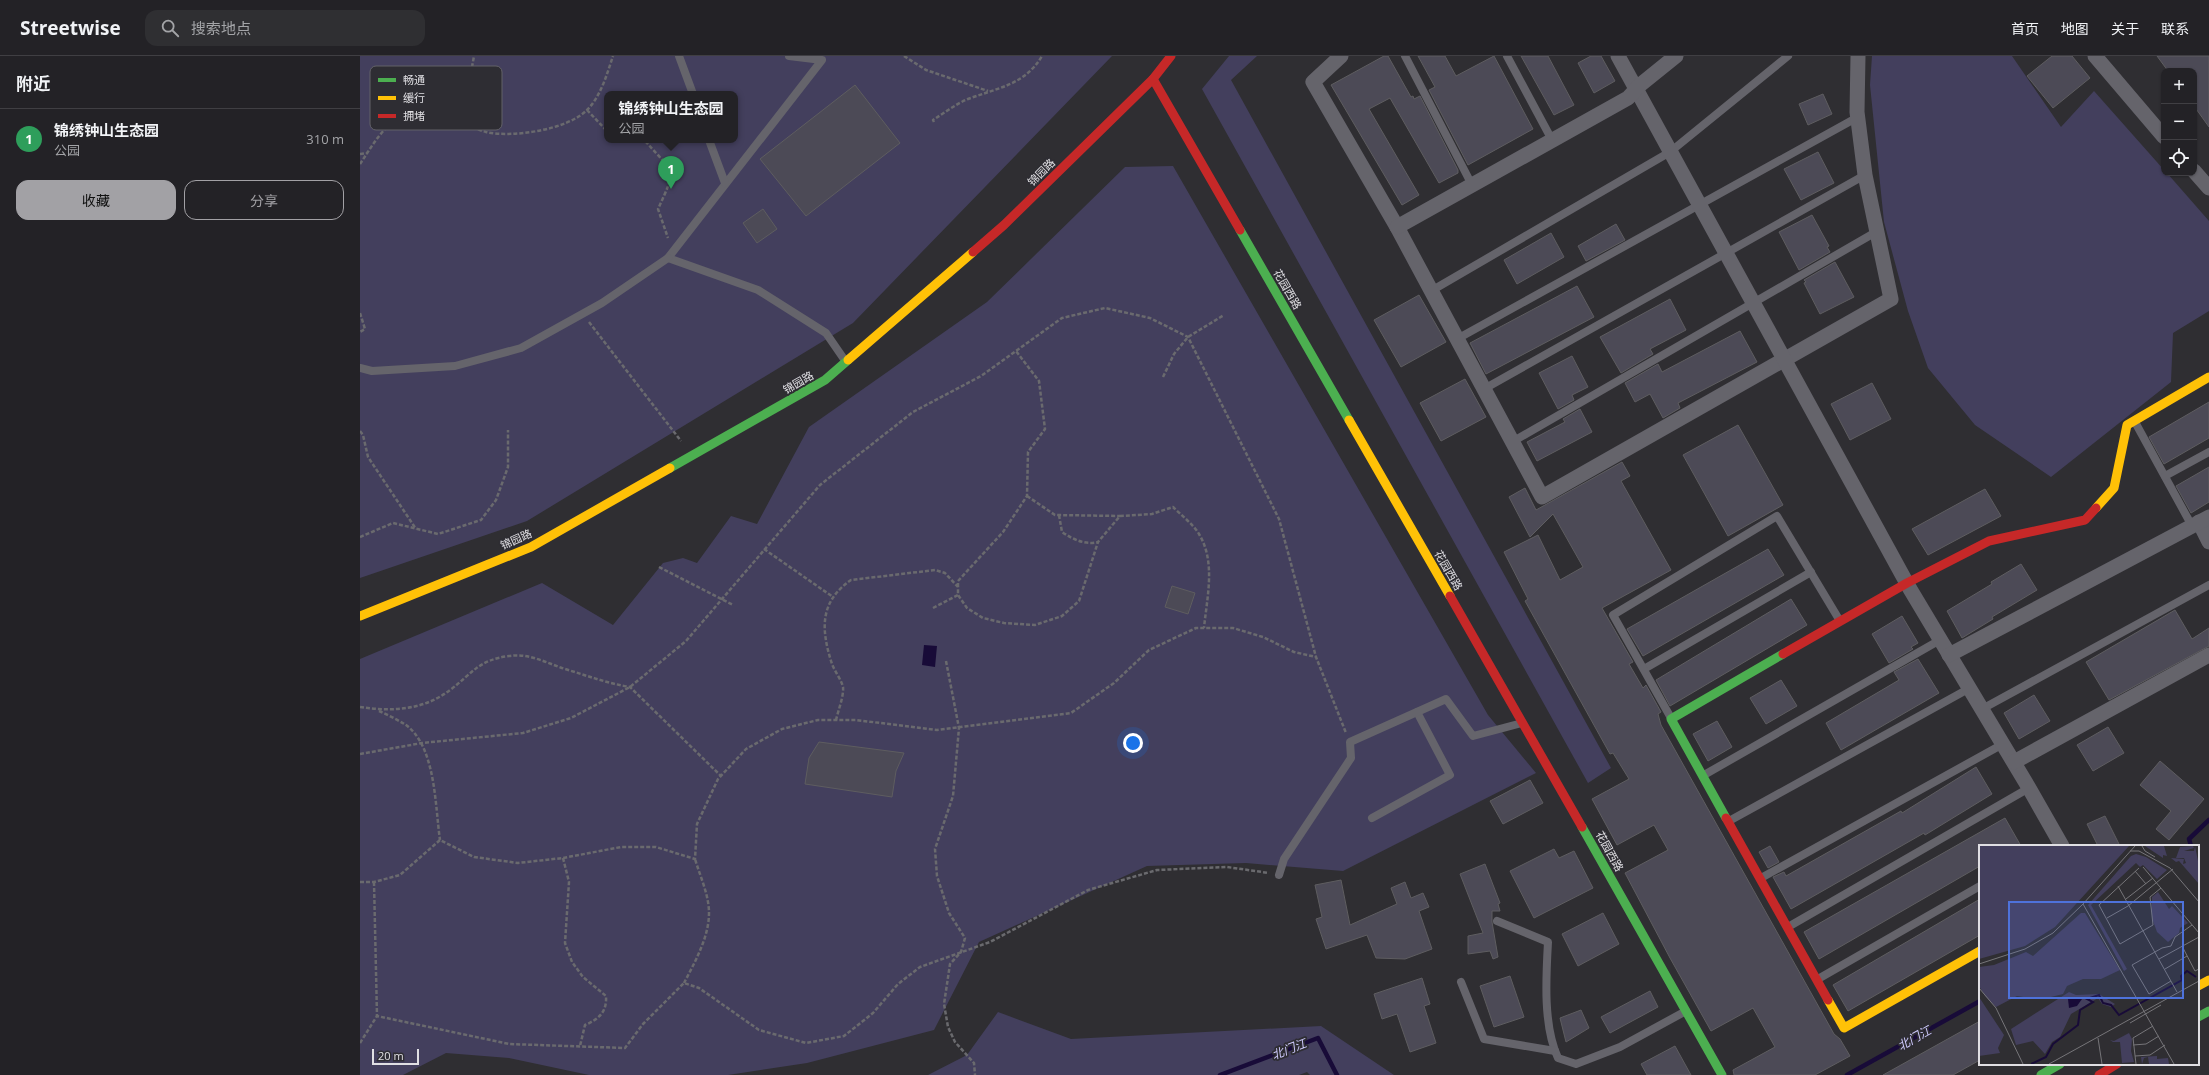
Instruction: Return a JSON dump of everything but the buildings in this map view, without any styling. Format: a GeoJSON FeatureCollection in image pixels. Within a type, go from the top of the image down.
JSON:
{"type":"FeatureCollection","features":[{"type":"Feature","properties":{"kind":"main road","name":"锦园路"},"geometry":{"type":"LineString","coordinates":[[360,616],[531,547],[825,380],[1004,225],[1152,79],[1171,56]]}},
{"type":"Feature","properties":{"kind":"main road","name":"花园西路"},"geometry":{"type":"LineString","coordinates":[[1152,79],[1523,723],[1722,1075]]}},
{"type":"Feature","properties":{"kind":"main road"},"geometry":{"type":"LineString","coordinates":[[1979,952],[1844,1028],[1671,719],[1907,583],[1989,541],[2085,520],[2114,488],[2127,425],[2209,377]]}},
{"type":"Feature","properties":{"kind":"main road"},"geometry":{"type":"LineString","coordinates":[[2199,985],[2209,980]]}},
{"type":"Feature","properties":{"kind":"main road"},"geometry":{"type":"LineString","coordinates":[[2199,1016],[2209,1011]]}},
{"type":"Feature","properties":{"kind":"main road"},"geometry":{"type":"LineString","coordinates":[[2041,1075],[2058,1065]]}},
{"type":"Feature","properties":{"kind":"main road"},"geometry":{"type":"LineString","coordinates":[[2099,1075],[2115,1065]]}},
{"type":"Feature","properties":{"kind":"street"},"geometry":{"type":"LineString","coordinates":[[1341,56],[1314,82],[1396,227],[1542,497],[1891,299],[1865,175],[1858,117],[1858,56]]}},
{"type":"Feature","properties":{"kind":"street"},"geometry":{"type":"LineString","coordinates":[[1618,56],[1783,360],[1907,583],[2029,788],[2057,844]]}},
{"type":"Feature","properties":{"kind":"street"},"geometry":{"type":"LineString","coordinates":[[1396,227],[1628,98],[1676,56]]}},
{"type":"Feature","properties":{"kind":"street"},"geometry":{"type":"LineString","coordinates":[[2094,56],[2161,133]]}},
{"type":"Feature","properties":{"kind":"street"},"geometry":{"type":"LineString","coordinates":[[2197,174],[2209,188]]}},
{"type":"Feature","properties":{"kind":"street"},"geometry":{"type":"LineString","coordinates":[[1949,655],[2200,522],[2209,542]]}},
{"type":"Feature","properties":{"kind":"street"},"geometry":{"type":"LineString","coordinates":[[2014,762],[2209,654]]}},
{"type":"Feature","properties":{"kind":"lane"},"geometry":{"type":"LineString","coordinates":[[679,56],[692,91]]}},
{"type":"Feature","properties":{"kind":"lane"},"geometry":{"type":"LineString","coordinates":[[789,56],[826,58]]}},
{"type":"Feature","properties":{"kind":"lane"},"geometry":{"type":"LineString","coordinates":[[1405,56],[1472,185]]}},
{"type":"Feature","properties":{"kind":"lane"},"geometry":{"type":"LineString","coordinates":[[1507,56],[1552,140]]}},
{"type":"Feature","properties":{"kind":"lane"},"geometry":{"type":"LineString","coordinates":[[1431,291],[1670,152],[1788,56]]}},
{"type":"Feature","properties":{"kind":"lane"},"geometry":{"type":"LineString","coordinates":[[360,368],[372,371],[455,366],[521,348],[583,313],[670,255],[725,183],[826,58]]}},
{"type":"Feature","properties":{"kind":"lane"},"geometry":{"type":"LineString","coordinates":[[1457,339],[1858,117]]}},
{"type":"Feature","properties":{"kind":"lane"},"geometry":{"type":"LineString","coordinates":[[710,143],[725,183]]}},
{"type":"Feature","properties":{"kind":"lane"},"geometry":{"type":"LineString","coordinates":[[1484,390],[1865,175]]}},
{"type":"Feature","properties":{"kind":"lane"},"geometry":{"type":"LineString","coordinates":[[1512,442],[1752,302],[1876,232]]}},
{"type":"Feature","properties":{"kind":"lane"},"geometry":{"type":"LineString","coordinates":[[670,255],[758,290],[826,332],[846,362]]}},
{"type":"Feature","properties":{"kind":"lane"},"geometry":{"type":"LineString","coordinates":[[2134,420],[2165,476],[2200,522]]}},
{"type":"Feature","properties":{"kind":"lane"},"geometry":{"type":"LineString","coordinates":[[2165,476],[2209,452]]}},
{"type":"Feature","properties":{"kind":"lane"},"geometry":{"type":"LineString","coordinates":[[1671,719],[1613,615],[1777,516],[1841,622]]}},
{"type":"Feature","properties":{"kind":"lane"},"geometry":{"type":"LineString","coordinates":[[1644,669],[1811,572]]}},
{"type":"Feature","properties":{"kind":"lane"},"geometry":{"type":"LineString","coordinates":[[1982,709],[2209,585]]}},
{"type":"Feature","properties":{"kind":"lane"},"geometry":{"type":"LineString","coordinates":[[1703,775],[1940,640]]}},
{"type":"Feature","properties":{"kind":"lane"},"geometry":{"type":"LineString","coordinates":[[1729,821],[1970,688]]}},
{"type":"Feature","properties":{"kind":"lane"},"geometry":{"type":"LineString","coordinates":[[1279,875],[1284,859],[1351,758],[1350,742],[1446,699],[1473,736],[1523,723]]}},
{"type":"Feature","properties":{"kind":"lane"},"geometry":{"type":"LineString","coordinates":[[1372,818],[1450,775],[1417,712]]}},
{"type":"Feature","properties":{"kind":"lane"},"geometry":{"type":"LineString","coordinates":[[1760,878],[2003,744]]}},
{"type":"Feature","properties":{"kind":"lane"},"geometry":{"type":"LineString","coordinates":[[1788,927],[2029,788]]}},
{"type":"Feature","properties":{"kind":"lane"},"geometry":{"type":"LineString","coordinates":[[1817,980],[1979,887]]}},
{"type":"Feature","properties":{"kind":"lane"},"geometry":{"type":"LineString","coordinates":[[1497,921],[1548,942],[1546,980],[1552,1044],[1558,1058],[1576,1064],[1620,1047],[1686,1011]]}},
{"type":"Feature","properties":{"kind":"lane"},"geometry":{"type":"LineString","coordinates":[[1461,982],[1484,1039],[1555,1051]]}},
{"type":"Feature","properties":{"kind":"path"},"geometry":{"type":"LineString","coordinates":[[472,66],[474,56]]}},
{"type":"Feature","properties":{"kind":"path"},"geometry":{"type":"LineString","coordinates":[[481,130],[487,132],[520,133],[550,128],[573,120],[587,110],[600,91],[613,56]]}},
{"type":"Feature","properties":{"kind":"path"},"geometry":{"type":"LineString","coordinates":[[904,56],[926,70],[988,92]]}},
{"type":"Feature","properties":{"kind":"path"},"geometry":{"type":"LineString","coordinates":[[934,122],[933,120],[966,100],[1016,83],[1036,66],[1042,56]]}},
{"type":"Feature","properties":{"kind":"path"},"geometry":{"type":"LineString","coordinates":[[587,110],[604,128]]}},
{"type":"Feature","properties":{"kind":"path"},"geometry":{"type":"LineString","coordinates":[[360,164],[383,130]]}},
{"type":"Feature","properties":{"kind":"path"},"geometry":{"type":"LineString","coordinates":[[647,143],[668,166],[672,179],[658,209],[670,255]]}},
{"type":"Feature","properties":{"kind":"path"},"geometry":{"type":"LineString","coordinates":[[360,154],[367,153]]}},
{"type":"Feature","properties":{"kind":"path"},"geometry":{"type":"LineString","coordinates":[[360,754],[422,743],[523,733],[571,718],[630,687],[686,641],[820,485],[914,412],[981,376],[1062,318],[1105,308],[1150,318],[1188,337],[1279,519],[1316,657],[1350,742]]}},
{"type":"Feature","properties":{"kind":"path"},"geometry":{"type":"LineString","coordinates":[[360,313],[365,329],[360,332]]}},
{"type":"Feature","properties":{"kind":"path"},"geometry":{"type":"LineString","coordinates":[[583,313],[692,456]]}},
{"type":"Feature","properties":{"kind":"path"},"geometry":{"type":"LineString","coordinates":[[1163,377],[1174,354],[1188,337],[1224,315]]}},
{"type":"Feature","properties":{"kind":"path"},"geometry":{"type":"LineString","coordinates":[[1016,351],[1039,381],[1045,429],[1028,452],[1027,496],[1003,532],[958,581],[958,595],[967,608],[983,618],[1004,623],[1035,625],[1062,616],[1079,601],[1098,542],[1120,516]]}},
{"type":"Feature","properties":{"kind":"path"},"geometry":{"type":"LineString","coordinates":[[360,537],[393,523],[438,534],[481,520],[496,500],[508,467],[508,430]]}},
{"type":"Feature","properties":{"kind":"path"},"geometry":{"type":"LineString","coordinates":[[360,431],[363,435],[368,457],[416,529]]}},
{"type":"Feature","properties":{"kind":"path"},"geometry":{"type":"LineString","coordinates":[[1027,496],[1055,515],[1120,516],[1152,514],[1173,507],[1198,532],[1205,546],[1209,562],[1204,628]]}},
{"type":"Feature","properties":{"kind":"path"},"geometry":{"type":"LineString","coordinates":[[1060,515],[1062,532],[1073,540],[1090,544],[1098,542]]}},
{"type":"Feature","properties":{"kind":"path"},"geometry":{"type":"LineString","coordinates":[[764,549],[832,597]]}},
{"type":"Feature","properties":{"kind":"path"},"geometry":{"type":"LineString","coordinates":[[659,568],[733,605]]}},
{"type":"Feature","properties":{"kind":"path"},"geometry":{"type":"LineString","coordinates":[[836,720],[843,688],[832,665],[824,629],[828,604],[840,587],[851,580],[936,570],[945,573],[958,587]]}},
{"type":"Feature","properties":{"kind":"path"},"geometry":{"type":"LineString","coordinates":[[933,608],[958,595]]}},
{"type":"Feature","properties":{"kind":"path"},"geometry":{"type":"LineString","coordinates":[[377,1016],[509,1044],[625,1048],[643,1024],[684,983],[698,958],[706,934],[709,913],[704,889],[694,859],[697,824],[721,776],[746,749],[782,729],[818,720],[856,720],[937,730],[1071,713],[1114,683],[1149,650],[1196,628],[1233,628],[1263,637],[1294,652],[1316,657]]}},
{"type":"Feature","properties":{"kind":"path"},"geometry":{"type":"LineString","coordinates":[[360,707],[377,710],[412,708],[428,703],[450,690],[471,671],[487,661],[510,656],[528,656],[610,684],[630,687],[721,776]]}},
{"type":"Feature","properties":{"kind":"path"},"geometry":{"type":"LineString","coordinates":[[946,661],[959,728],[953,796],[935,849],[937,876],[949,913],[965,938],[961,952],[950,964],[944,1004],[948,1027],[955,1042],[974,1063],[975,1075]]}},
{"type":"Feature","properties":{"kind":"path"},"geometry":{"type":"LineString","coordinates":[[377,710],[406,726],[422,743],[428,760],[440,840]]}},
{"type":"Feature","properties":{"kind":"path"},"geometry":{"type":"LineString","coordinates":[[440,840],[474,857],[518,863],[563,858],[621,847],[656,847],[694,859]]}},
{"type":"Feature","properties":{"kind":"path"},"geometry":{"type":"LineString","coordinates":[[360,882],[374,882],[400,875],[440,840]]}},
{"type":"Feature","properties":{"kind":"path"},"geometry":{"type":"LineString","coordinates":[[563,858],[569,882],[565,943],[572,962],[583,977],[606,996],[606,1006],[602,1015],[595,1021],[585,1025],[580,1046]]}},
{"type":"Feature","properties":{"kind":"path"},"geometry":{"type":"LineString","coordinates":[[684,983],[699,988],[759,1030],[806,1042],[844,1036],[873,1013],[898,984],[920,968],[990,942],[1088,890],[1157,870],[1227,867],[1279,875]]}},
{"type":"Feature","properties":{"kind":"path"},"geometry":{"type":"LineString","coordinates":[[360,1043],[377,1016],[374,882]]}},
{"type":"Feature","properties":{"kind":"shaded area"},"geometry":{"type":"Polygon","coordinates":[[[360,56],[1112,56],[853,323],[527,521],[360,578],[360,56]]]}},
{"type":"Feature","properties":{"kind":"shaded area"},"geometry":{"type":"Polygon","coordinates":[[[1229,56],[1257,56],[1231,80],[1611,768],[1588,783],[1202,89],[1229,56]]]}},
{"type":"Feature","properties":{"kind":"shaded area"},"geometry":{"type":"Polygon","coordinates":[[[1872,56],[2012,56],[2061,127],[2094,91],[2161,167],[2161,176],[2170,176],[2209,221],[2209,311],[2173,333],[2171,382],[2051,477],[1975,425],[1928,368],[1908,311],[1884,222],[1870,85],[1872,56]]]}},
{"type":"Feature","properties":{"kind":"shaded area"},"geometry":{"type":"Polygon","coordinates":[[[1173,166],[1488,715],[1536,773],[1343,871],[1246,863],[1147,866],[979,942],[934,1030],[807,1063],[728,1075],[589,1075],[509,1058],[446,1053],[403,1075],[360,1075],[360,659],[542,583],[613,625],[663,563],[683,558],[697,563],[731,516],[757,524],[809,427],[987,302],[1125,167],[1173,166]]]}},
{"type":"Feature","properties":{"kind":"shaded area"},"geometry":{"type":"Polygon","coordinates":[[[924,645],[937,646],[935,667],[922,665],[924,645]]]}},
{"type":"Feature","properties":{"kind":"shaded area"},"geometry":{"type":"Polygon","coordinates":[[[998,1012],[1071,1039],[1321,1026],[1394,1075],[1310,1075],[1307,1072],[1299,1075],[928,1075],[967,1055],[998,1012]]]}},
{"type":"Feature","properties":{"kind":"waterway","name":"北门江"},"geometry":{"type":"LineString","coordinates":[[2191,845],[2189,839],[2209,820]]}},
{"type":"Feature","properties":{"kind":"waterway","name":"北门江"},"geometry":{"type":"LineString","coordinates":[[1847,1075],[1979,1002]]}},
{"type":"Feature","properties":{"kind":"waterway","name":"北门江"},"geometry":{"type":"LineString","coordinates":[[1220,1075],[1318,1038],[1337,1075]]}},
{"type":"Feature","properties":{"kind":"traffic: fast"},"geometry":{"type":"LineString","coordinates":[[1240,230],[1349,420]]}},
{"type":"Feature","properties":{"kind":"traffic: fast"},"geometry":{"type":"LineString","coordinates":[[670,468],[825,380],[848,360]]}},
{"type":"Feature","properties":{"kind":"traffic: fast"},"geometry":{"type":"LineString","coordinates":[[1726,818],[1671,719],[1783,654]]}},
{"type":"Feature","properties":{"kind":"traffic: fast"},"geometry":{"type":"LineString","coordinates":[[1582,827],[1722,1075]]}},
{"type":"Feature","properties":{"kind":"traffic: fast"},"geometry":{"type":"LineString","coordinates":[[2199,1016],[2209,1011]]}},
{"type":"Feature","properties":{"kind":"traffic: fast"},"geometry":{"type":"LineString","coordinates":[[2041,1075],[2058,1065]]}},
{"type":"Feature","properties":{"kind":"traffic: slow"},"geometry":{"type":"LineString","coordinates":[[848,360],[973,252]]}},
{"type":"Feature","properties":{"kind":"traffic: slow"},"geometry":{"type":"LineString","coordinates":[[2096,508],[2114,488],[2127,425],[2209,377]]}},
{"type":"Feature","properties":{"kind":"traffic: slow"},"geometry":{"type":"LineString","coordinates":[[1349,420],[1450,596]]}},
{"type":"Feature","properties":{"kind":"traffic: slow"},"geometry":{"type":"LineString","coordinates":[[360,616],[531,547],[670,468]]}},
{"type":"Feature","properties":{"kind":"traffic: slow"},"geometry":{"type":"LineString","coordinates":[[1828,1000],[1844,1028],[1979,952]]}},
{"type":"Feature","properties":{"kind":"traffic: slow"},"geometry":{"type":"LineString","coordinates":[[2199,985],[2209,980]]}},
{"type":"Feature","properties":{"kind":"traffic: jam"},"geometry":{"type":"LineString","coordinates":[[973,252],[1004,225],[1153,79],[1171,56]]}},
{"type":"Feature","properties":{"kind":"traffic: jam"},"geometry":{"type":"LineString","coordinates":[[1153,79],[1240,230]]}},
{"type":"Feature","properties":{"kind":"traffic: jam"},"geometry":{"type":"LineString","coordinates":[[1783,654],[1907,583],[1989,541],[2085,520],[2096,508]]}},
{"type":"Feature","properties":{"kind":"traffic: jam"},"geometry":{"type":"LineString","coordinates":[[1450,596],[1582,827]]}},
{"type":"Feature","properties":{"kind":"traffic: jam"},"geometry":{"type":"LineString","coordinates":[[1726,818],[1828,1000]]}},
{"type":"Feature","properties":{"kind":"traffic: jam"},"geometry":{"type":"LineString","coordinates":[[2099,1075],[2115,1065]]}},
{"type":"Feature","properties":{"kind":"place","name":"锦绣钟山生态园"},"geometry":{"type":"Point","coordinates":[671,189]}}]}
